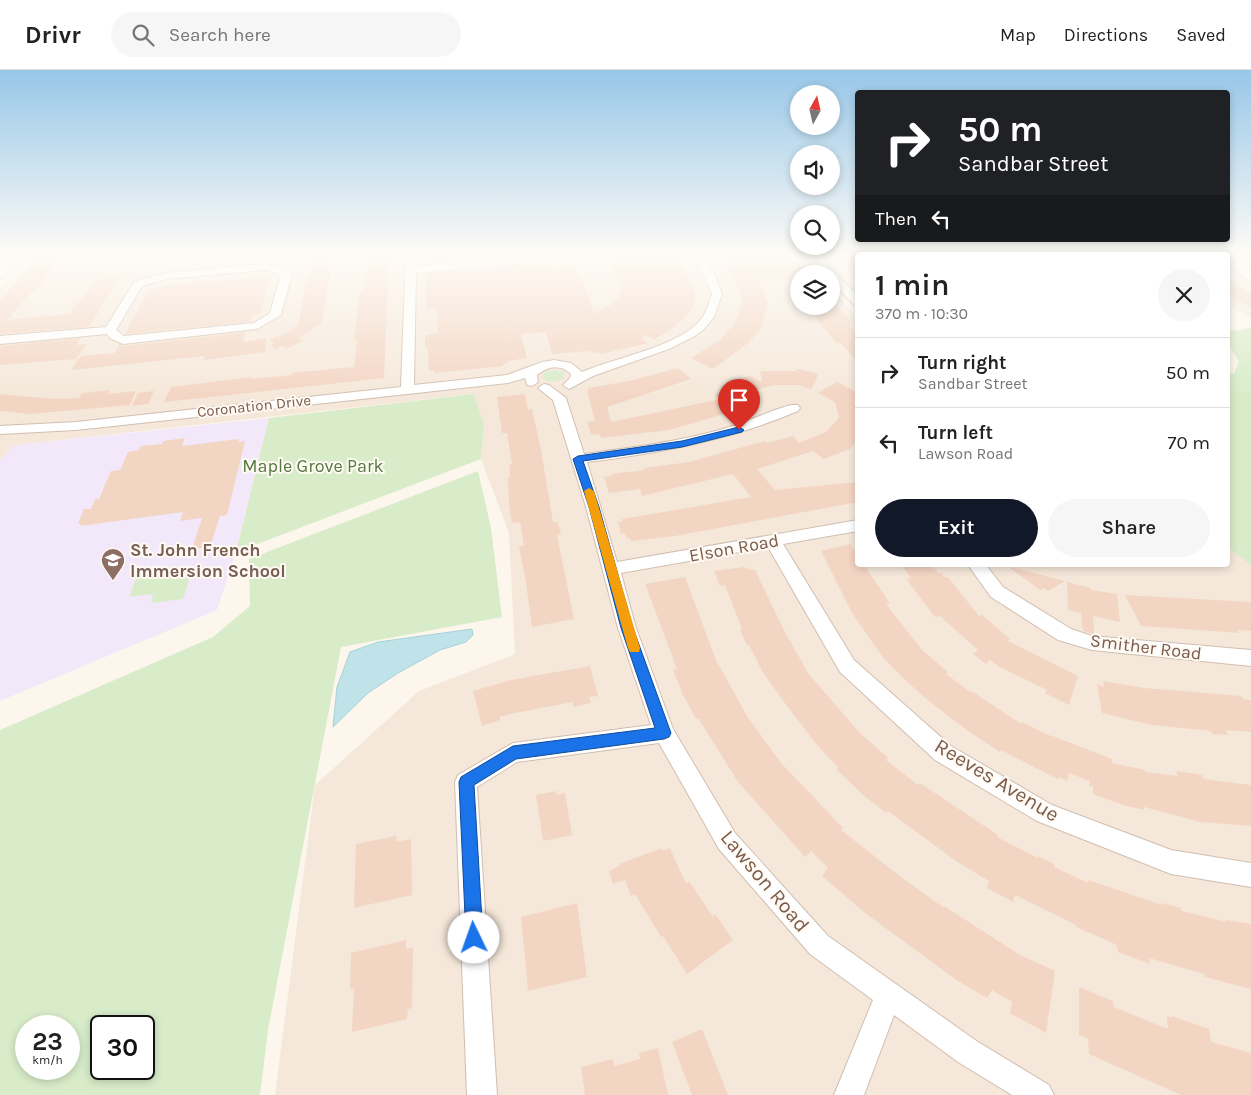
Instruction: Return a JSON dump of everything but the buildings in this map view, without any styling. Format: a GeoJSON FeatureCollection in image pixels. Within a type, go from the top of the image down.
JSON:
{"type":"FeatureCollection","features":[{"type":"Feature","properties":{"kind":"street"},"geometry":{"type":"LineString","coordinates":[[110,330],[127,302]]}},
{"type":"Feature","properties":{"kind":"street"},"geometry":{"type":"LineString","coordinates":[[110,330],[114,336],[123,340],[257,326],[275,316],[279,302]]}},
{"type":"Feature","properties":{"kind":"street"},"geometry":{"type":"LineString","coordinates":[[407,389],[409,302]]}},
{"type":"Feature","properties":{"kind":"street"},"geometry":{"type":"LineString","coordinates":[[555,382],[629,361],[691,334],[703,324],[712,311],[715,302]]}},
{"type":"Feature","properties":{"kind":"street"},"geometry":{"type":"LineString","coordinates":[[0,340],[110,330]]}},
{"type":"Feature","properties":{"kind":"street","name":"Coronation Drive"},"geometry":{"type":"LineString","coordinates":[[0,430],[76,426],[508,379],[555,382]]}},
{"type":"Feature","properties":{"kind":"street","name":"Lawson Road"},"geometry":{"type":"LineString","coordinates":[[555,382],[594,507],[627,628],[664,733],[727,841],[819,945],[968,1052],[1040,1095]]}},
{"type":"Feature","properties":{"kind":"street"},"geometry":{"type":"LineString","coordinates":[[578,459],[682,444],[739,430],[770,419],[793,408]]}},
{"type":"Feature","properties":{"kind":"street","name":"Elson Road"},"geometry":{"type":"LineString","coordinates":[[611,569],[855,526]]}},
{"type":"Feature","properties":{"kind":"street","name":"Reeves Avenue"},"geometry":{"type":"LineString","coordinates":[[773,541],[847,666],[943,753],[1045,813],[1171,862],[1251,875]]}},
{"type":"Feature","properties":{"kind":"street","name":"Smither Road"},"geometry":{"type":"LineString","coordinates":[[978,567],[997,592],[1065,635],[1092,643],[1125,648],[1251,658]]}},
{"type":"Feature","properties":{"kind":"street"},"geometry":{"type":"LineString","coordinates":[[482,1095],[466,782],[513,753],[664,733]]}},
{"type":"Feature","properties":{"kind":"street"},"geometry":{"type":"LineString","coordinates":[[849,1095],[888,995]]}},
{"type":"Feature","properties":{"kind":"shaded area"},"geometry":{"type":"Polygon","coordinates":[[[0,302],[790,302],[790,315],[840,315],[840,302],[843,302],[855,315],[855,567],[1230,567],[1230,546],[1251,562],[1251,1095],[275,1095],[315,785],[419,691],[515,654],[509,533],[481,459],[484,424],[474,394],[16,445],[0,460],[0,302]]]}},
{"type":"Feature","properties":{"kind":"shaded area"},"geometry":{"type":"Polygon","coordinates":[[[1230,302],[1251,302],[1251,318],[1230,306],[1230,302]]]}},
{"type":"Feature","properties":{"kind":"shaded area","name":"St. John French Immersion School"},"geometry":{"type":"Polygon","coordinates":[[[269,418],[236,552],[217,610],[0,701],[0,460],[15,445],[269,418]]]}},
{"type":"Feature","properties":{"kind":"green space"},"geometry":{"type":"Polygon","coordinates":[[[1251,328],[1251,565],[1230,549],[1230,373],[1234,374],[1239,362],[1230,346],[1230,330],[1236,331],[1251,328]]]}},
{"type":"Feature","properties":{"kind":"green space"},"geometry":{"type":"Polygon","coordinates":[[[555,370],[564,372],[564,379],[550,382],[542,378],[545,372],[555,370]]]}},
{"type":"Feature","properties":{"kind":"green space","name":"Maple Grove Park"},"geometry":{"type":"Polygon","coordinates":[[[474,394],[484,424],[481,459],[236,552],[269,418],[474,394]]]}},
{"type":"Feature","properties":{"kind":"green space"},"geometry":{"type":"Polygon","coordinates":[[[478,471],[491,528],[502,617],[341,647],[268,1030],[260,1095],[0,1095],[0,730],[213,637],[250,606],[249,559],[478,471]]]}},
{"type":"Feature","properties":{"kind":"green space"},"geometry":{"type":"Polygon","coordinates":[[[193,567],[183,599],[151,603],[153,594],[129,597],[138,574],[193,567]]]}},
{"type":"Feature","properties":{"kind":"water"},"geometry":{"type":"Polygon","coordinates":[[[472,629],[473,635],[466,642],[440,650],[398,673],[368,693],[333,727],[337,687],[350,652],[378,642],[472,629]]]}},
{"type":"Feature","properties":{"kind":"slow traffic"},"geometry":{"type":"LineString","coordinates":[[589,491],[634,648]]}},
{"type":"Feature","properties":{"kind":"place","name":"St. John French Immersion School"},"geometry":{"type":"Point","coordinates":[113,581]}},
{"type":"Feature","properties":{"kind":"route"},"geometry":{"type":"LineString","coordinates":[[474,938],[466,782],[513,753],[664,733],[627,628],[594,507],[578,459],[682,444],[739,430]]}}]}
